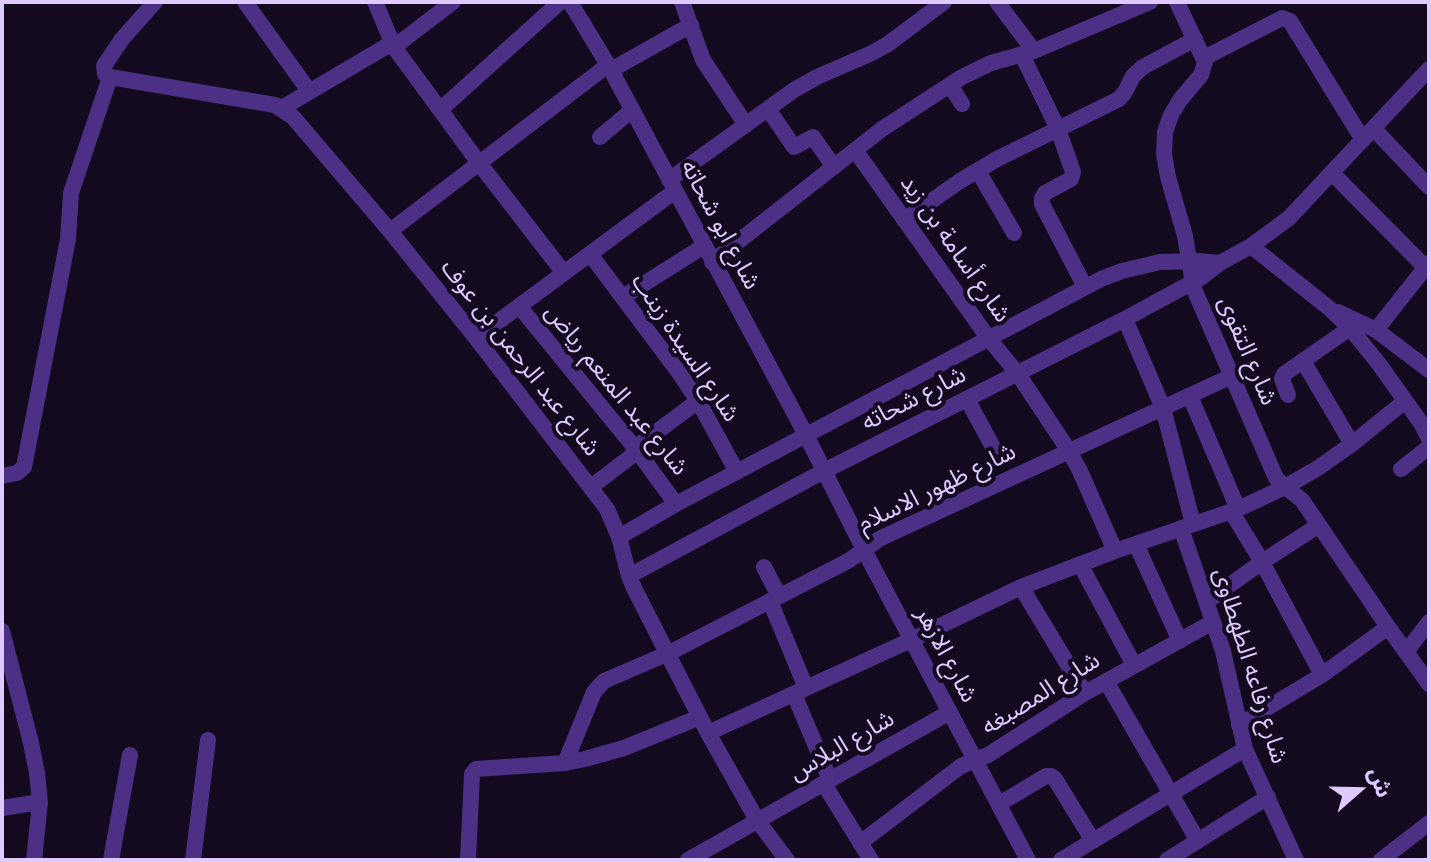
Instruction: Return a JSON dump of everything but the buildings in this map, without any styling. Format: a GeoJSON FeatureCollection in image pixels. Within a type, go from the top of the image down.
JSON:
{"type":"FeatureCollection","features":[{"type":"Feature","properties":{"kind":"street"},"geometry":{"type":"LineString","coordinates":[[155,2],[122,39],[104,66],[105,74],[282,108],[393,45],[453,2]]}},
{"type":"Feature","properties":{"kind":"street"},"geometry":{"type":"LineString","coordinates":[[245,2],[309,91]]}},
{"type":"Feature","properties":{"kind":"street"},"geometry":{"type":"LineString","coordinates":[[375,2],[393,45],[564,273]]}},
{"type":"Feature","properties":{"kind":"street"},"geometry":{"type":"LineString","coordinates":[[440,110],[560,2]]}},
{"type":"Feature","properties":{"kind":"street","name":"شارع ابو شحاته"},"geometry":{"type":"LineString","coordinates":[[570,2],[609,67],[824,471]]}},
{"type":"Feature","properties":{"kind":"street"},"geometry":{"type":"LineString","coordinates":[[682,2],[703,60],[746,125]]}},
{"type":"Feature","properties":{"kind":"street"},"geometry":{"type":"LineString","coordinates":[[476,338],[590,254],[768,109],[817,77],[888,44],[944,2]]}},
{"type":"Feature","properties":{"kind":"street"},"geometry":{"type":"LineString","coordinates":[[997,2],[1028,53],[1073,176],[1045,193],[1042,204],[1085,287]]}},
{"type":"Feature","properties":{"kind":"street"},"geometry":{"type":"LineString","coordinates":[[712,262],[882,129],[950,85],[991,63],[1028,53],[1122,6],[1150,2]]}},
{"type":"Feature","properties":{"kind":"street"},"geometry":{"type":"LineString","coordinates":[[1177,2],[1204,58],[1282,18],[1290,21],[1368,135],[1429,187]]}},
{"type":"Feature","properties":{"kind":"street"},"geometry":{"type":"LineString","coordinates":[[390,231],[609,67],[691,25]]}},
{"type":"Feature","properties":{"kind":"street"},"geometry":{"type":"LineString","coordinates":[[904,220],[1017,149],[1119,99],[1133,76],[1143,67],[1195,39]]}},
{"type":"Feature","properties":{"kind":"street","name":"شارع التقوى"},"geometry":{"type":"LineString","coordinates":[[1204,58],[1203,71],[1180,100],[1165,132],[1164,154],[1168,177],[1179,213],[1192,282],[1273,472],[1285,487],[1302,500],[1429,684]]}},
{"type":"Feature","properties":{"kind":"street","name":"شارع شحاته"},"geometry":{"type":"LineString","coordinates":[[629,576],[824,471],[1125,319],[1251,246],[1289,218],[1429,69]]}},
{"type":"Feature","properties":{"kind":"street"},"geometry":{"type":"LineString","coordinates":[[2,476],[17,473],[24,467],[68,239],[71,193],[110,77]]}},
{"type":"Feature","properties":{"kind":"street"},"geometry":{"type":"LineString","coordinates":[[950,85],[962,104]]}},
{"type":"Feature","properties":{"kind":"street","name":"شارع عبد الرحمن بن عوف"},"geometry":{"type":"LineString","coordinates":[[282,108],[390,231],[607,509],[619,537],[629,576],[708,733],[757,820]]}},
{"type":"Feature","properties":{"kind":"street"},"geometry":{"type":"LineString","coordinates":[[768,109],[794,147],[813,137],[834,167]]}},
{"type":"Feature","properties":{"kind":"street"},"geometry":{"type":"LineString","coordinates":[[600,137],[632,110]]}},
{"type":"Feature","properties":{"kind":"street","name":"شارع أسامة بن زيد"},"geometry":{"type":"LineString","coordinates":[[855,150],[989,339],[1018,374],[1069,451],[1115,551]]}},
{"type":"Feature","properties":{"kind":"street"},"geometry":{"type":"LineString","coordinates":[[978,171],[1014,233]]}},
{"type":"Feature","properties":{"kind":"street"},"geometry":{"type":"LineString","coordinates":[[1332,173],[1427,265],[1376,330]]}},
{"type":"Feature","properties":{"kind":"street"},"geometry":{"type":"LineString","coordinates":[[623,297],[704,246]]}},
{"type":"Feature","properties":{"kind":"street"},"geometry":{"type":"LineString","coordinates":[[1251,246],[1350,328],[1425,428],[1429,439]]}},
{"type":"Feature","properties":{"kind":"street","name":"شارع السيدة زينب"},"geometry":{"type":"LineString","coordinates":[[590,254],[698,401],[737,472]]}},
{"type":"Feature","properties":{"kind":"street","name":"شارع شحاته"},"geometry":{"type":"LineString","coordinates":[[619,537],[1085,287],[1122,271],[1160,262],[1220,263]]}},
{"type":"Feature","properties":{"kind":"street","name":"شارع عبد المنعم رياض"},"geometry":{"type":"LineString","coordinates":[[519,306],[676,504]]}},
{"type":"Feature","properties":{"kind":"street"},"geometry":{"type":"LineString","coordinates":[[1329,308],[1376,330],[1429,370]]}},
{"type":"Feature","properties":{"kind":"street","name":"شارع رفاعه الطهطاوى"},"geometry":{"type":"LineString","coordinates":[[1125,319],[1163,408],[1187,526],[1231,682],[1245,749],[1296,860]]}},
{"type":"Feature","properties":{"kind":"street"},"geometry":{"type":"LineString","coordinates":[[1288,395],[1283,376],[1350,328]]}},
{"type":"Feature","properties":{"kind":"street"},"geometry":{"type":"LineString","coordinates":[[1303,361],[1352,444]]}},
{"type":"Feature","properties":{"kind":"street","name":"شارع ظهور الاسلام"},"geometry":{"type":"LineString","coordinates":[[565,763],[598,685],[604,681],[669,653],[848,561],[881,538],[1232,376]]}},
{"type":"Feature","properties":{"kind":"street"},"geometry":{"type":"LineString","coordinates":[[1190,396],[1234,510],[1322,675]]}},
{"type":"Feature","properties":{"kind":"street"},"geometry":{"type":"LineString","coordinates":[[967,399],[995,451]]}},
{"type":"Feature","properties":{"kind":"street"},"geometry":{"type":"LineString","coordinates":[[591,487],[698,401]]}},
{"type":"Feature","properties":{"kind":"street"},"geometry":{"type":"LineString","coordinates":[[708,733],[1021,587],[1234,510],[1285,487],[1352,444],[1405,401]]}},
{"type":"Feature","properties":{"kind":"street"},"geometry":{"type":"LineString","coordinates":[[1401,469],[1429,447]]}},
{"type":"Feature","properties":{"kind":"street","name":"شارع الازهر"},"geometry":{"type":"LineString","coordinates":[[824,471],[1028,860]]}},
{"type":"Feature","properties":{"kind":"street"},"geometry":{"type":"LineString","coordinates":[[1206,602],[1319,525]]}},
{"type":"Feature","properties":{"kind":"street"},"geometry":{"type":"LineString","coordinates":[[1136,544],[1180,641]]}},
{"type":"Feature","properties":{"kind":"street"},"geometry":{"type":"LineString","coordinates":[[1080,564],[1134,665]]}},
{"type":"Feature","properties":{"kind":"street"},"geometry":{"type":"LineString","coordinates":[[764,567],[827,782],[871,860]]}},
{"type":"Feature","properties":{"kind":"street"},"geometry":{"type":"LineString","coordinates":[[1021,587],[1085,693]]}},
{"type":"Feature","properties":{"kind":"street","name":"شارع المصبغه"},"geometry":{"type":"LineString","coordinates":[[860,843],[961,766],[988,755],[1085,693],[1213,622]]}},
{"type":"Feature","properties":{"kind":"street"},"geometry":{"type":"LineString","coordinates":[[1406,652],[1429,622]]}},
{"type":"Feature","properties":{"kind":"street"},"geometry":{"type":"LineString","coordinates":[[1239,725],[1322,675],[1388,627]]}},
{"type":"Feature","properties":{"kind":"street"},"geometry":{"type":"LineString","coordinates":[[2,631],[34,758],[40,802],[34,860]]}},
{"type":"Feature","properties":{"kind":"street"},"geometry":{"type":"LineString","coordinates":[[1106,681],[1198,841]]}},
{"type":"Feature","properties":{"kind":"street","name":"شارع البلاس"},"geometry":{"type":"LineString","coordinates":[[688,860],[950,712]]}},
{"type":"Feature","properties":{"kind":"street"},"geometry":{"type":"LineString","coordinates":[[468,860],[472,774],[476,769],[565,763],[605,754],[700,717]]}},
{"type":"Feature","properties":{"kind":"street"},"geometry":{"type":"LineString","coordinates":[[193,860],[208,740]]}},
{"type":"Feature","properties":{"kind":"street"},"geometry":{"type":"LineString","coordinates":[[1061,860],[1245,749]]}},
{"type":"Feature","properties":{"kind":"street"},"geometry":{"type":"LineString","coordinates":[[111,860],[130,755]]}},
{"type":"Feature","properties":{"kind":"street"},"geometry":{"type":"LineString","coordinates":[[999,804],[1051,776],[1093,841]]}},
{"type":"Feature","properties":{"kind":"street"},"geometry":{"type":"LineString","coordinates":[[1167,860],[1268,797]]}},
{"type":"Feature","properties":{"kind":"street"},"geometry":{"type":"LineString","coordinates":[[2,808],[40,802]]}},
{"type":"Feature","properties":{"kind":"street"},"geometry":{"type":"LineString","coordinates":[[757,820],[787,860]]}},
{"type":"Feature","properties":{"kind":"street"},"geometry":{"type":"LineString","coordinates":[[1381,860],[1429,823]]}}]}
